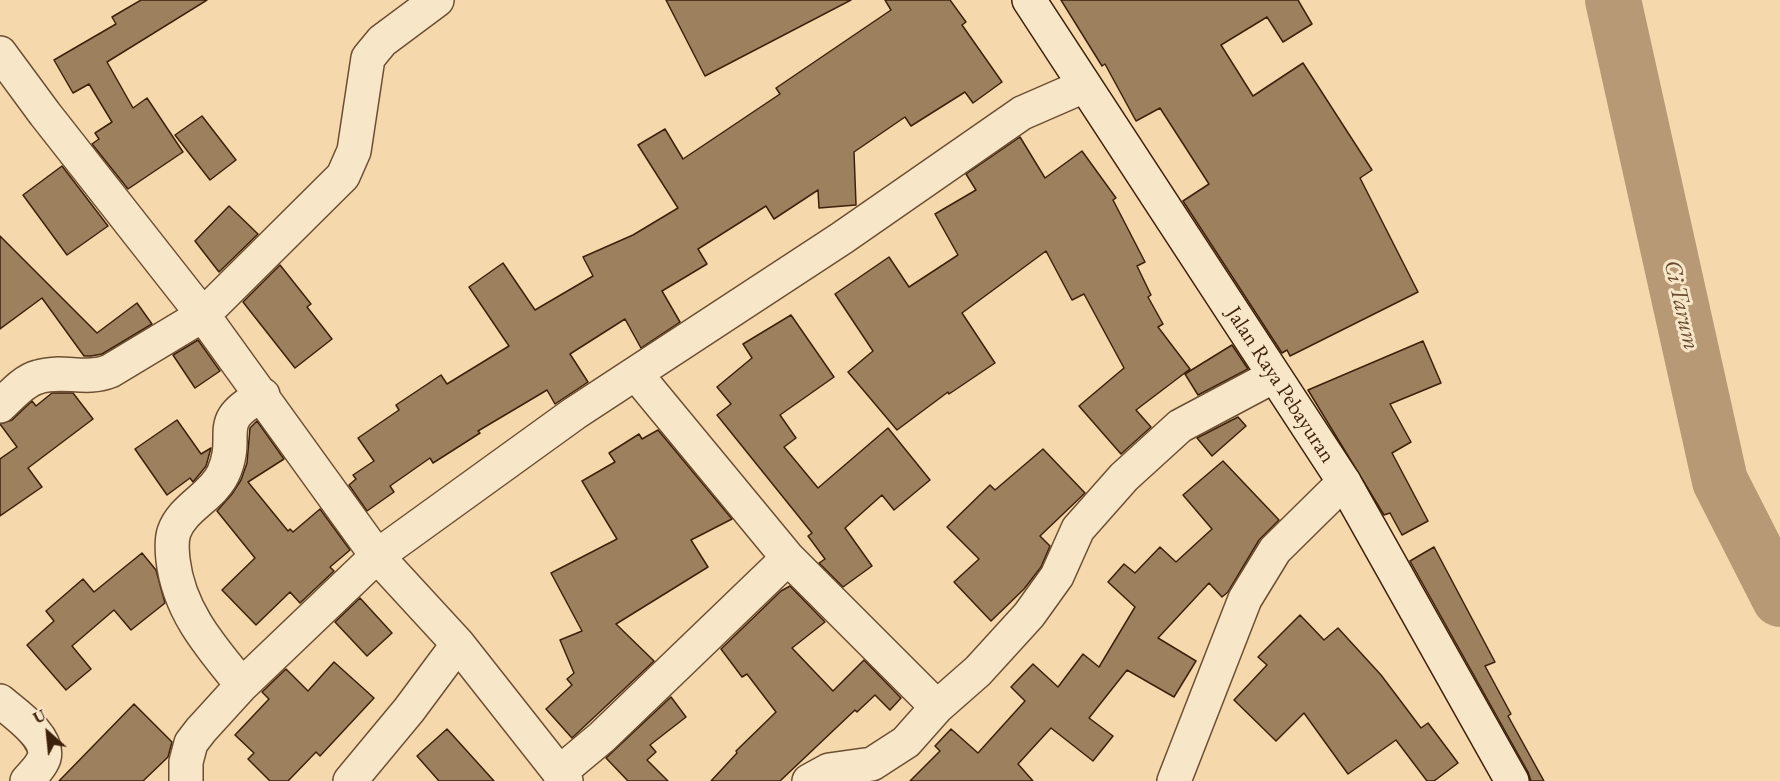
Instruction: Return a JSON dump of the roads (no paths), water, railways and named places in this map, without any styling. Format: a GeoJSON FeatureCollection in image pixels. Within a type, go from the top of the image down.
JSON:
{"type":"FeatureCollection","features":[{"type":"Feature","properties":{"kind":"street"},"geometry":{"type":"LineString","coordinates":[[0,406],[38,377],[94,376],[110,371],[203,315],[343,176],[354,151],[368,58],[382,41],[437,0]]}},
{"type":"Feature","properties":{"kind":"street","name":"Jalan Raya Pebayuran"},"geometry":{"type":"LineString","coordinates":[[1029,0],[1344,482],[1512,781]]}},
{"type":"Feature","properties":{"kind":"street"},"geometry":{"type":"LineString","coordinates":[[0,53],[263,395],[377,556],[458,644],[562,777],[788,558]]}},
{"type":"Feature","properties":{"kind":"street"},"geometry":{"type":"LineString","coordinates":[[186,781],[186,762],[191,743],[242,685],[377,556],[575,413],[842,238],[1022,113],[1084,86]]}},
{"type":"Feature","properties":{"kind":"street"},"geometry":{"type":"LineString","coordinates":[[636,374],[788,558],[937,706]]}},
{"type":"Feature","properties":{"kind":"street"},"geometry":{"type":"LineString","coordinates":[[809,781],[829,770],[872,764],[906,742],[937,706],[978,671],[1029,615],[1057,576],[1078,529],[1124,477],[1180,426],[1274,376]]}},
{"type":"Feature","properties":{"kind":"street"},"geometry":{"type":"LineString","coordinates":[[242,685],[196,627],[186,609],[178,590],[172,547],[174,532],[183,517],[217,484],[224,471],[232,417],[242,406],[263,395]]}},
{"type":"Feature","properties":{"kind":"street"},"geometry":{"type":"LineString","coordinates":[[1174,781],[1245,599],[1275,550],[1344,482]]}},
{"type":"Feature","properties":{"kind":"street"},"geometry":{"type":"LineString","coordinates":[[350,781],[409,710],[458,644]]}},
{"type":"Feature","properties":{"kind":"street"},"geometry":{"type":"LineString","coordinates":[[0,700],[39,738],[44,746],[45,755],[41,764],[27,781]]}},
{"type":"Feature","properties":{"kind":"waterway","name":"Ci Tarum"},"geometry":{"type":"LineString","coordinates":[[1613,0],[1720,481],[1780,599]]}}]}
